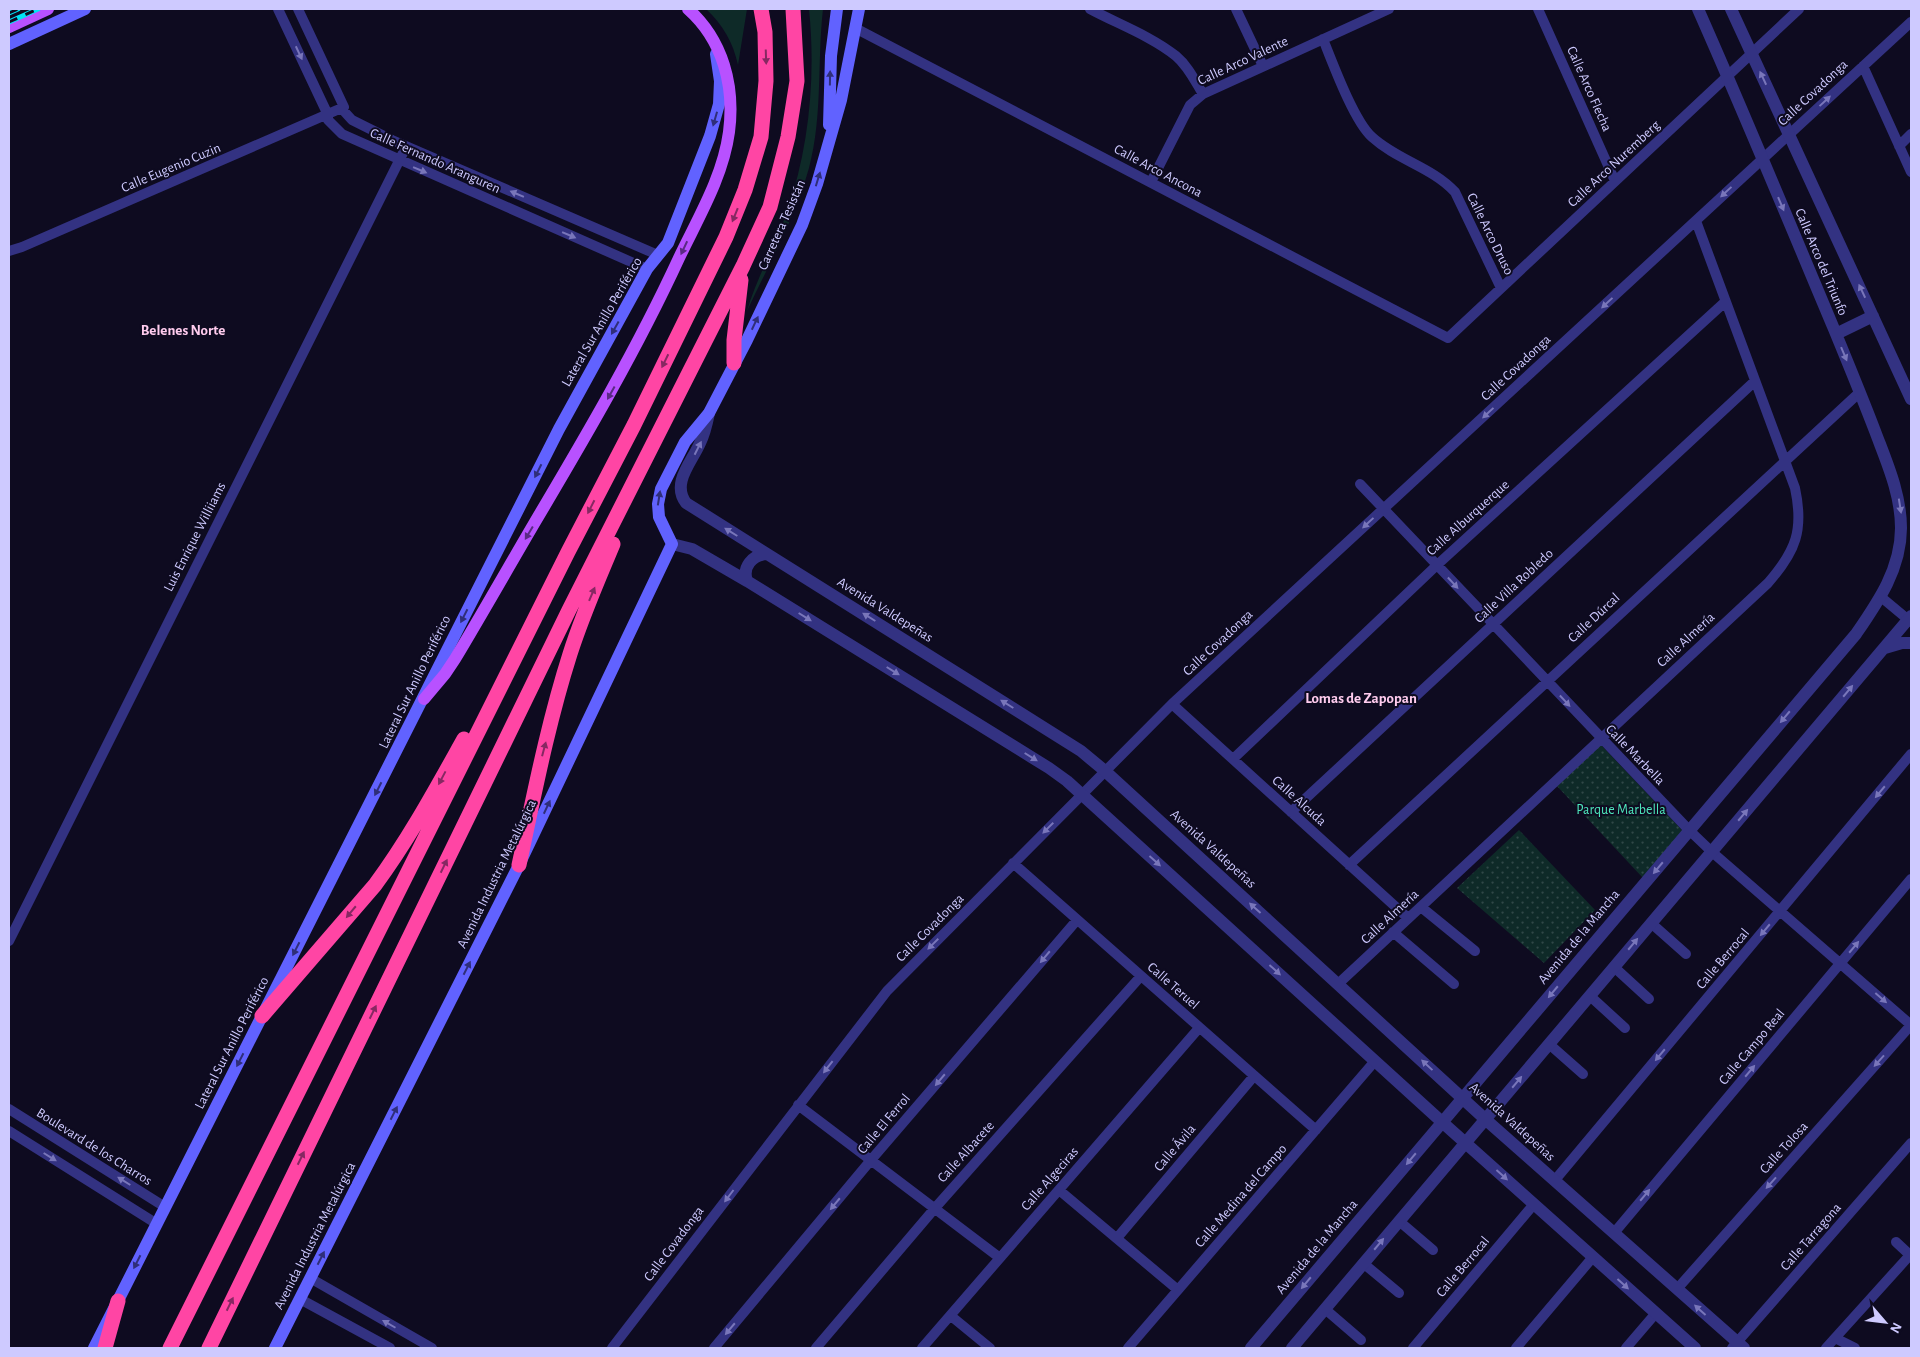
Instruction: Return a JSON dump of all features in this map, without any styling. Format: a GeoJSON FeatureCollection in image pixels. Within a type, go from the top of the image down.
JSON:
{"type":"FeatureCollection","features":[{"type":"Feature","properties":{"kind":"highway"},"geometry":{"type":"LineString","coordinates":[[170,1348],[568,552],[634,425],[726,237],[745,190],[761,137],[766,81],[765,32],[761,9]]}},
{"type":"Feature","properties":{"kind":"highway"},"geometry":{"type":"LineString","coordinates":[[209,1348],[631,487],[744,266],[770,207],[788,137],[797,81],[793,9]]}},
{"type":"Feature","properties":{"kind":"highway"},"geometry":{"type":"LineString","coordinates":[[734,363],[737,310],[744,266]]}},
{"type":"Feature","properties":{"kind":"highway"},"geometry":{"type":"LineString","coordinates":[[519,865],[541,760],[565,671],[578,629],[622,520],[631,487]]}},
{"type":"Feature","properties":{"kind":"highway"},"geometry":{"type":"LineString","coordinates":[[262,1016],[375,885],[408,838],[568,552]]}},
{"type":"Feature","properties":{"kind":"highway"},"geometry":{"type":"LineString","coordinates":[[106,1348],[118,1301]]}},
{"type":"Feature","properties":{"kind":"main road"},"geometry":{"type":"LineString","coordinates":[[9,27],[48,9]]}},
{"type":"Feature","properties":{"kind":"main road"},"geometry":{"type":"LineString","coordinates":[[9,44],[84,9]]}},
{"type":"Feature","properties":{"kind":"main road"},"geometry":{"type":"LineString","coordinates":[[424,699],[455,659],[611,392],[666,287],[717,178],[729,133],[729,83],[721,57],[701,23],[688,9]]}},
{"type":"Feature","properties":{"kind":"main road"},"geometry":{"type":"LineString","coordinates":[[828,145],[831,56],[837,9]]}},
{"type":"Feature","properties":{"kind":"main road","name":"Carretera Tesistán"},"geometry":{"type":"LineString","coordinates":[[709,413],[802,225],[817,184],[841,100],[859,9]]}},
{"type":"Feature","properties":{"kind":"main road","name":"Lateral Sur Anillo Periférico"},"geometry":{"type":"LineString","coordinates":[[94,1348],[559,429],[647,269],[668,243],[710,136],[719,104],[720,81],[717,58],[701,23]]}},
{"type":"Feature","properties":{"kind":"main road"},"geometry":{"type":"LineString","coordinates":[[672,544],[659,516],[658,497],[685,442],[709,413]]}},
{"type":"Feature","properties":{"kind":"main road","name":"Avenida Industria Metalúrgica"},"geometry":{"type":"LineString","coordinates":[[275,1348],[519,865],[672,544]]}},
{"type":"Feature","properties":{"kind":"street","name":"Calle Fernando Aranguren"},"geometry":{"type":"LineString","coordinates":[[278,9],[328,115],[328,120],[342,134],[398,161],[647,269]]}},
{"type":"Feature","properties":{"kind":"street","name":"Calle Fernando Aranguren"},"geometry":{"type":"LineString","coordinates":[[298,9],[344,108],[342,109],[352,120],[406,146],[658,255]]}},
{"type":"Feature","properties":{"kind":"street"},"geometry":{"type":"LineString","coordinates":[[1090,9],[1177,56],[1190,72],[1203,94]]}},
{"type":"Feature","properties":{"kind":"street"},"geometry":{"type":"LineString","coordinates":[[1236,9],[1263,66]]}},
{"type":"Feature","properties":{"kind":"street","name":"Calle Arco Valente"},"geometry":{"type":"LineString","coordinates":[[1151,182],[1190,105],[1203,94],[1323,39],[1377,11],[1389,9]]}},
{"type":"Feature","properties":{"kind":"street","name":"Calle Arco Flecha"},"geometry":{"type":"LineString","coordinates":[[1538,9],[1615,181]]}},
{"type":"Feature","properties":{"kind":"street","name":"Calle Arco del Triunfo"},"geometry":{"type":"LineString","coordinates":[[1698,9],[1860,392],[1897,490],[1901,511],[1901,531]]}},
{"type":"Feature","properties":{"kind":"street","name":"Calle Arco del Triunfo"},"geometry":{"type":"LineString","coordinates":[[1731,9],[1911,399]]}},
{"type":"Feature","properties":{"kind":"street","name":"Calle Arco Nuremberg"},"geometry":{"type":"LineString","coordinates":[[1448,338],[1799,9]]}},
{"type":"Feature","properties":{"kind":"street","name":"Calle Covadonga"},"geometry":{"type":"LineString","coordinates":[[612,1348],[887,991],[1172,704],[1911,22]]}},
{"type":"Feature","properties":{"kind":"street","name":"Calle Arco Ancona"},"geometry":{"type":"LineString","coordinates":[[855,28],[1448,338]]}},
{"type":"Feature","properties":{"kind":"street","name":"Calle Arco Druso"},"geometry":{"type":"LineString","coordinates":[[1323,39],[1359,122],[1372,137],[1432,173],[1447,183],[1455,192],[1501,288]]}},
{"type":"Feature","properties":{"kind":"street"},"geometry":{"type":"LineString","coordinates":[[1863,66],[1911,172]]}},
{"type":"Feature","properties":{"kind":"street","name":"Calle Eugenio Cuzin"},"geometry":{"type":"LineString","coordinates":[[9,251],[344,108]]}},
{"type":"Feature","properties":{"kind":"street"},"geometry":{"type":"LineString","coordinates":[[1899,146],[1911,134]]}},
{"type":"Feature","properties":{"kind":"street","name":"Luis Enrique Williiams"},"geometry":{"type":"LineString","coordinates":[[9,941],[406,146]]}},
{"type":"Feature","properties":{"kind":"street"},"geometry":{"type":"LineString","coordinates":[[534,220],[541,205]]}},
{"type":"Feature","properties":{"kind":"street","name":"Calle Almería"},"geometry":{"type":"LineString","coordinates":[[1338,984],[1768,583],[1784,566],[1793,548],[1799,527],[1799,508],[1795,488],[1696,220]]}},
{"type":"Feature","properties":{"kind":"street","name":"Calle Alburquerque"},"geometry":{"type":"LineString","coordinates":[[1233,759],[1437,565],[1725,302]]}},
{"type":"Feature","properties":{"kind":"street"},"geometry":{"type":"LineString","coordinates":[[1836,334],[1873,316]]}},
{"type":"Feature","properties":{"kind":"street","name":"Calle Villa Robledo"},"geometry":{"type":"LineString","coordinates":[[1291,812],[1755,381]]}},
{"type":"Feature","properties":{"kind":"street","name":"Calle Dúrcal"},"geometry":{"type":"LineString","coordinates":[[1349,865],[1860,392]]}},
{"type":"Feature","properties":{"kind":"street","name":"Avenida Valdepeñas"},"geometry":{"type":"LineString","coordinates":[[709,413],[703,436],[680,483],[681,494],[690,506],[1081,751],[1485,1119],[1677,1289],[1737,1346]]}},
{"type":"Feature","properties":{"kind":"street","name":"Calle Marbella"},"geometry":{"type":"LineString","coordinates":[[1360,484],[1689,830],[1911,1024]]}},
{"type":"Feature","properties":{"kind":"street","name":"Avenida de la Mancha"},"geometry":{"type":"LineString","coordinates":[[1251,1348],[1856,634],[1881,597],[1895,566],[1899,552],[1901,531]]}},
{"type":"Feature","properties":{"kind":"street"},"geometry":{"type":"LineString","coordinates":[[672,544],[692,550],[748,582],[1049,768],[1082,794],[1375,1062],[1695,1348]]}},
{"type":"Feature","properties":{"kind":"street"},"geometry":{"type":"LineString","coordinates":[[748,582],[746,572],[749,562],[757,556],[767,554]]}},
{"type":"Feature","properties":{"kind":"street"},"geometry":{"type":"LineString","coordinates":[[1292,1348],[1910,619],[1881,597]]}},
{"type":"Feature","properties":{"kind":"street"},"geometry":{"type":"LineString","coordinates":[[1885,648],[1902,643],[1911,643]]}},
{"type":"Feature","properties":{"kind":"street","name":"Calle Alcuda"},"geometry":{"type":"LineString","coordinates":[[1172,704],[1408,918]]}},
{"type":"Feature","properties":{"kind":"street","name":"Calle Berrocal"},"geometry":{"type":"LineString","coordinates":[[1555,1180],[1911,754]]}},
{"type":"Feature","properties":{"kind":"street","name":"Calle Teruel"},"geometry":{"type":"LineString","coordinates":[[1013,863],[1316,1130]]}},
{"type":"Feature","properties":{"kind":"street","name":"Calle Campo Real"},"geometry":{"type":"LineString","coordinates":[[1614,1233],[1911,879]]}},
{"type":"Feature","properties":{"kind":"street"},"geometry":{"type":"LineString","coordinates":[[1421,907],[1475,950]]}},
{"type":"Feature","properties":{"kind":"street","name":"Calle El Ferrol"},"geometry":{"type":"LineString","coordinates":[[714,1348],[871,1160],[1077,920]]}},
{"type":"Feature","properties":{"kind":"street"},"geometry":{"type":"LineString","coordinates":[[1651,923],[1686,954]]}},
{"type":"Feature","properties":{"kind":"street"},"geometry":{"type":"LineString","coordinates":[[1393,932],[1454,984]]}},
{"type":"Feature","properties":{"kind":"street"},"geometry":{"type":"LineString","coordinates":[[1614,967],[1649,999]]}},
{"type":"Feature","properties":{"kind":"street","name":"Calle Albacete"},"geometry":{"type":"LineString","coordinates":[[816,1348],[935,1208],[1141,976]]}},
{"type":"Feature","properties":{"kind":"street"},"geometry":{"type":"LineString","coordinates":[[1590,996],[1625,1028]]}},
{"type":"Feature","properties":{"kind":"street","name":"Calle Tolosa"},"geometry":{"type":"LineString","coordinates":[[1677,1289],[1911,1024]]}},
{"type":"Feature","properties":{"kind":"street","name":"Calle Algeciras"},"geometry":{"type":"LineString","coordinates":[[922,1348],[1199,1028]]}},
{"type":"Feature","properties":{"kind":"street"},"geometry":{"type":"LineString","coordinates":[[1549,1044],[1582,1074]]}},
{"type":"Feature","properties":{"kind":"street","name":"Calle Medina del Campo"},"geometry":{"type":"LineString","coordinates":[[1128,1348],[1375,1062]]}},
{"type":"Feature","properties":{"kind":"street","name":"Calle Ávila"},"geometry":{"type":"LineString","coordinates":[[1117,1238],[1254,1076]]}},
{"type":"Feature","properties":{"kind":"street"},"geometry":{"type":"LineString","coordinates":[[798,1105],[1000,1258]]}},
{"type":"Feature","properties":{"kind":"street","name":"Boulevard de los Charros"},"geometry":{"type":"LineString","coordinates":[[9,1109],[165,1207]]}},
{"type":"Feature","properties":{"kind":"street"},"geometry":{"type":"LineString","coordinates":[[9,1131],[157,1224]]}},
{"type":"Feature","properties":{"kind":"street","name":"Calle Tarragona"},"geometry":{"type":"LineString","coordinates":[[1737,1346],[1911,1143]]}},
{"type":"Feature","properties":{"kind":"street"},"geometry":{"type":"LineString","coordinates":[[1060,1190],[1178,1290]]}},
{"type":"Feature","properties":{"kind":"street","name":"Calle Berrocal"},"geometry":{"type":"LineString","coordinates":[[1413,1348],[1534,1204]]}},
{"type":"Feature","properties":{"kind":"street"},"geometry":{"type":"LineString","coordinates":[[1399,1221],[1433,1250]]}},
{"type":"Feature","properties":{"kind":"street"},"geometry":{"type":"LineString","coordinates":[[1826,1348],[1911,1255],[1896,1242]]}},
{"type":"Feature","properties":{"kind":"street"},"geometry":{"type":"LineString","coordinates":[[1516,1348],[1593,1257]]}},
{"type":"Feature","properties":{"kind":"street"},"geometry":{"type":"LineString","coordinates":[[1363,1263],[1399,1293]]}},
{"type":"Feature","properties":{"kind":"street"},"geometry":{"type":"LineString","coordinates":[[310,1278],[432,1348]]}},
{"type":"Feature","properties":{"kind":"street"},"geometry":{"type":"LineString","coordinates":[[300,1298],[390,1348]]}},
{"type":"Feature","properties":{"kind":"street"},"geometry":{"type":"LineString","coordinates":[[1324,1309],[1361,1340]]}},
{"type":"Feature","properties":{"kind":"street"},"geometry":{"type":"LineString","coordinates":[[1626,1348],[1656,1313]]}},
{"type":"Feature","properties":{"kind":"street"},"geometry":{"type":"LineString","coordinates":[[950,1316],[990,1348]]}},
{"type":"Feature","properties":{"kind":"street"},"geometry":{"type":"LineString","coordinates":[[1835,1338],[1850,1347]]}},
{"type":"Feature","properties":{"kind":"green space"},"geometry":{"type":"Polygon","coordinates":[[[706,9],[747,9],[738,65],[726,34],[706,9]]]}},
{"type":"Feature","properties":{"kind":"green space"},"geometry":{"type":"Polygon","coordinates":[[[809,9],[823,9],[818,108],[809,168],[781,241],[747,311],[787,212],[801,163],[811,86],[812,60],[809,9]]]}},
{"type":"Feature","properties":{"kind":"green space","name":"Parque Marbella"},"geometry":{"type":"Polygon","coordinates":[[[1599,743],[1683,831],[1643,878],[1556,785],[1599,743]]]}},
{"type":"Feature","properties":{"kind":"green space"},"geometry":{"type":"Polygon","coordinates":[[[1519,830],[1595,910],[1544,963],[1457,888],[1519,830]]]}},
{"type":"Feature","properties":{"kind":"railway"},"geometry":{"type":"LineString","coordinates":[[9,13],[18,9]]}},
{"type":"Feature","properties":{"kind":"railway"},"geometry":{"type":"LineString","coordinates":[[9,22],[38,9]]}},
{"type":"Feature","properties":{"kind":"district","name":"Belenes Norte"},"geometry":{"type":"Point","coordinates":[183,330]}},
{"type":"Feature","properties":{"kind":"district","name":"Lomas de Zapopan"},"geometry":{"type":"Point","coordinates":[1361,698]}}]}
